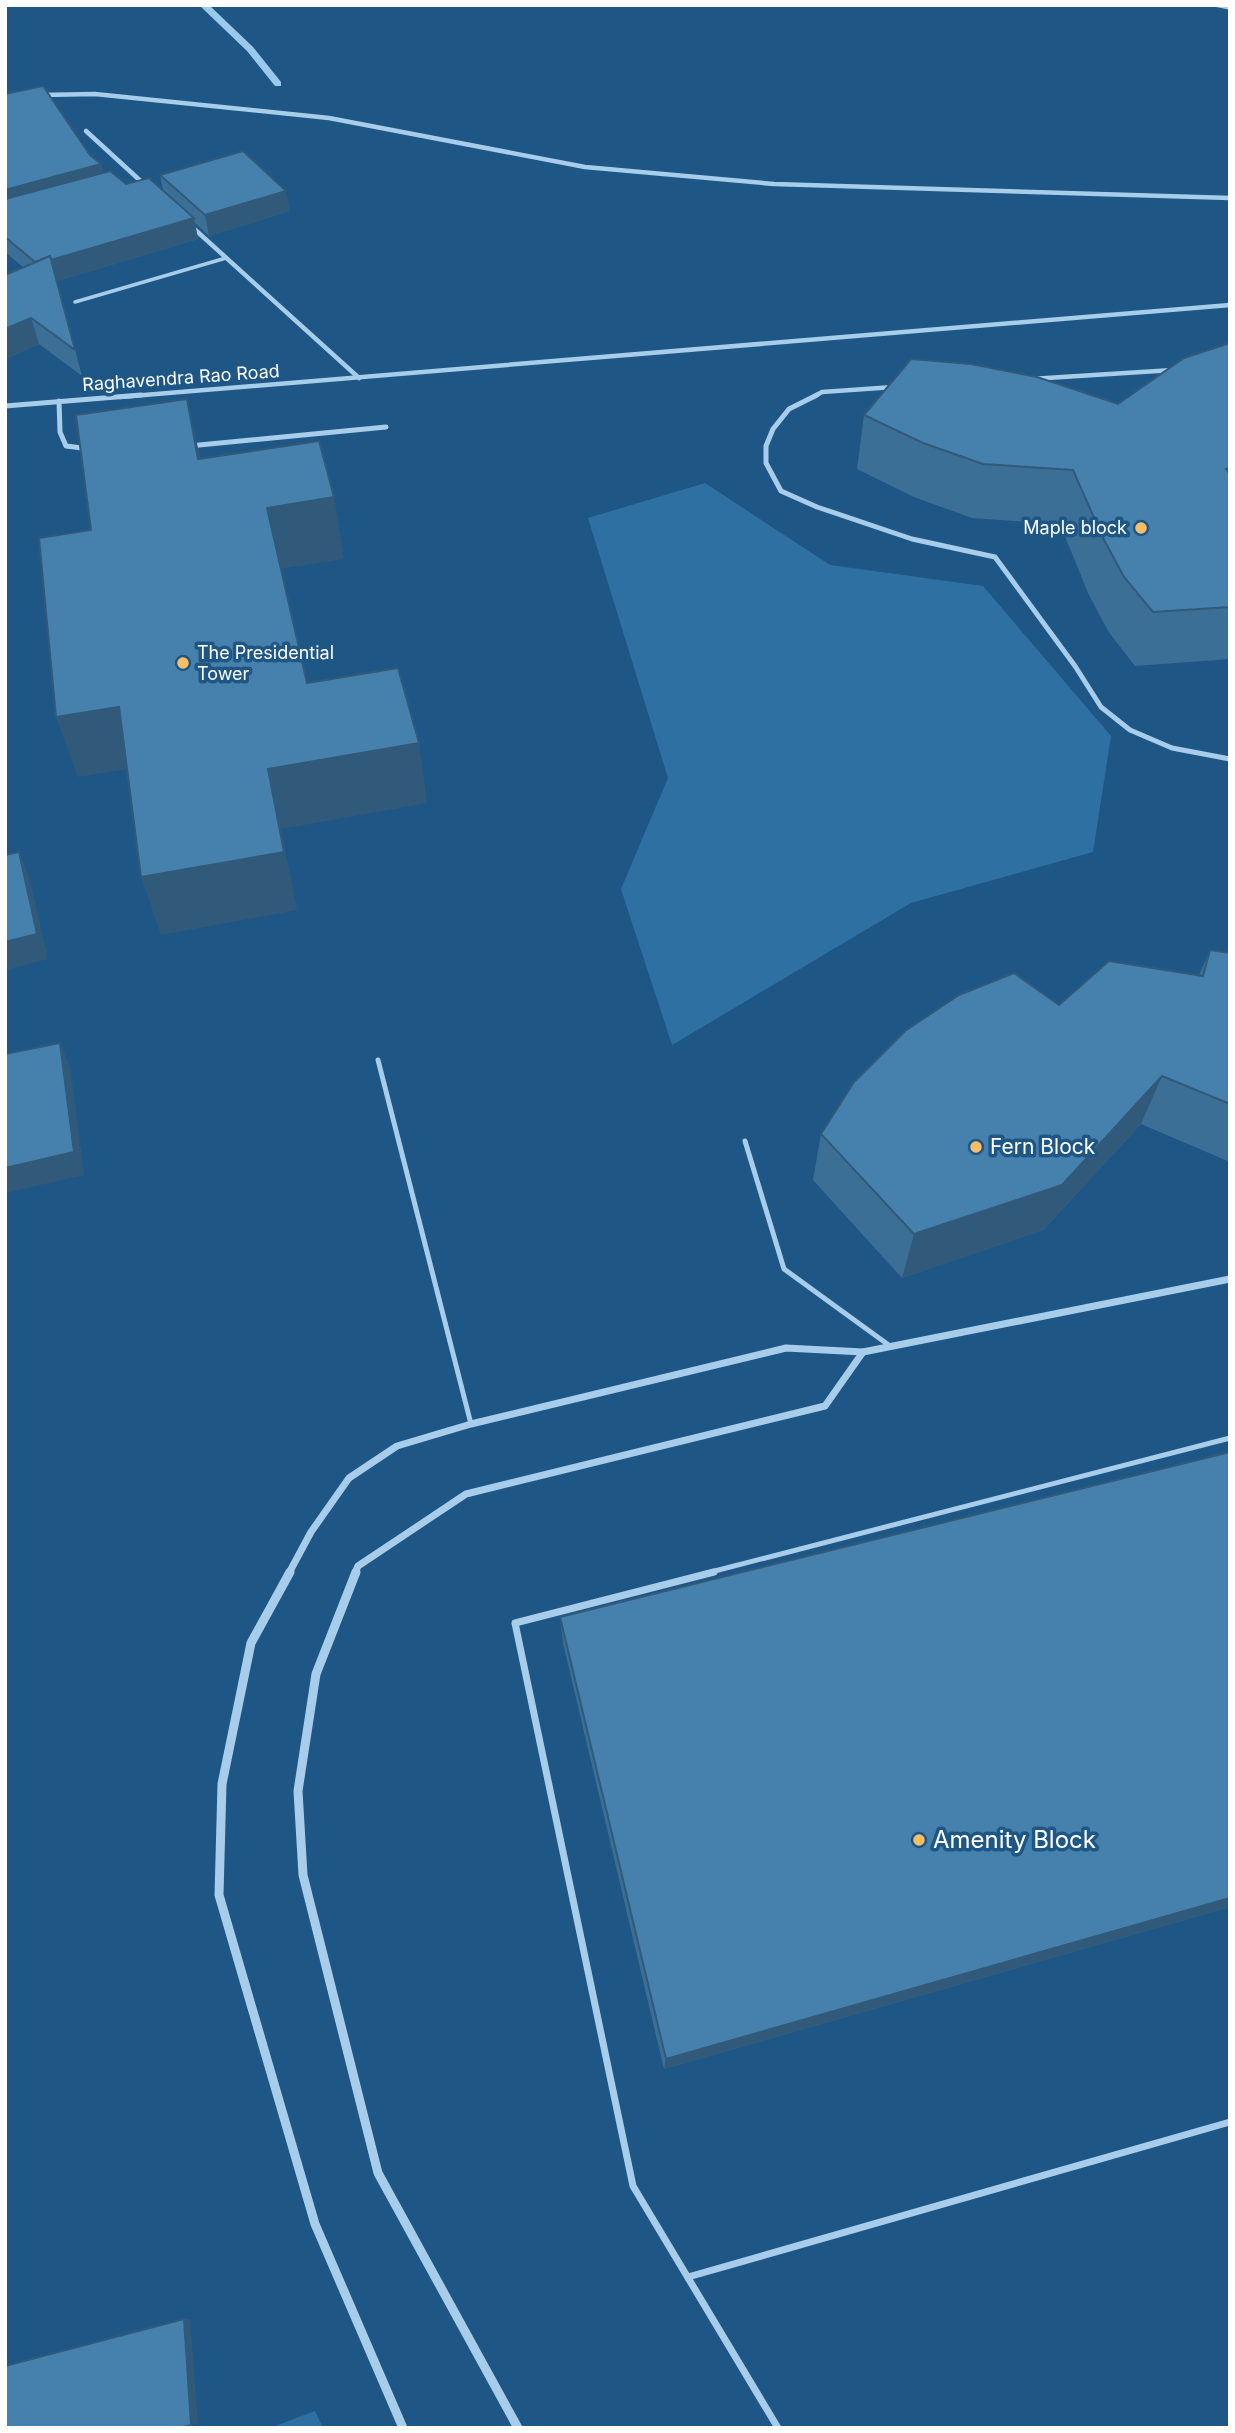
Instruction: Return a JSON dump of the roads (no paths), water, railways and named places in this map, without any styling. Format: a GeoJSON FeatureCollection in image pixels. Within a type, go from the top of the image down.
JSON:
{"type":"FeatureCollection","features":[{"type":"Feature","properties":{"kind":"street"},"geometry":{"type":"LineString","coordinates":[[31,94],[95,94],[329,118],[585,167],[774,184],[1230,198]]}},
{"type":"Feature","properties":{"kind":"street"},"geometry":{"type":"LineString","coordinates":[[86,131],[150,189]]}},
{"type":"Feature","properties":{"kind":"street"},"geometry":{"type":"LineString","coordinates":[[127,184],[140,180]]}},
{"type":"Feature","properties":{"kind":"street"},"geometry":{"type":"LineString","coordinates":[[188,223],[359,378]]}},
{"type":"Feature","properties":{"kind":"street","name":"Raghavendra Rao Road"},"geometry":{"type":"LineString","coordinates":[[5,405],[1230,305]]}},
{"type":"Feature","properties":{"kind":"street"},"geometry":{"type":"LineString","coordinates":[[1025,379],[1175,369]]}},
{"type":"Feature","properties":{"kind":"street"},"geometry":{"type":"LineString","coordinates":[[902,387],[822,392],[789,410],[773,429],[766,446],[766,463],[780,491],[817,507],[912,539],[996,557],[1076,666],[1101,707],[1130,730],[1172,748],[1230,759]]}},
{"type":"Feature","properties":{"kind":"street"},"geometry":{"type":"LineString","coordinates":[[60,401],[60,432],[66,446],[102,449]]}},
{"type":"Feature","properties":{"kind":"street"},"geometry":{"type":"LineString","coordinates":[[187,446],[386,428]]}},
{"type":"Feature","properties":{"kind":"street"},"geometry":{"type":"LineString","coordinates":[[403,2428],[315,2224],[219,1895],[222,1784],[251,1643],[311,1532],[349,1478],[397,1446],[471,1423],[786,1349],[863,1352],[1230,1279]]}},
{"type":"Feature","properties":{"kind":"street"},"geometry":{"type":"LineString","coordinates":[[518,2428],[378,2173],[303,1875],[298,1791],[316,1674],[358,1566],[467,1494],[825,1406],[863,1352]]}},
{"type":"Feature","properties":{"kind":"lane"},"geometry":{"type":"LineString","coordinates":[[1215,5],[1230,8]]}},
{"type":"Feature","properties":{"kind":"lane"},"geometry":{"type":"LineString","coordinates":[[75,302],[226,258]]}},
{"type":"Feature","properties":{"kind":"lane"},"geometry":{"type":"LineString","coordinates":[[378,1060],[471,1423]]}},
{"type":"Feature","properties":{"kind":"lane"},"geometry":{"type":"LineString","coordinates":[[745,1141],[785,1269],[890,1346]]}},
{"type":"Feature","properties":{"kind":"lane"},"geometry":{"type":"LineString","coordinates":[[778,2428],[633,2186],[515,1623],[1230,1438]]}},
{"type":"Feature","properties":{"kind":"lane"},"geometry":{"type":"LineString","coordinates":[[688,2277],[1230,2123]]}},
{"type":"Feature","properties":{"kind":"waterway"},"geometry":{"type":"LineString","coordinates":[[203,5],[250,49],[278,84]]}},
{"type":"Feature","properties":{"kind":"place","name":"Maple block"},"geometry":{"type":"Point","coordinates":[1141,528]}},
{"type":"Feature","properties":{"kind":"place","name":"The Presidential Tower"},"geometry":{"type":"Point","coordinates":[183,663]}},
{"type":"Feature","properties":{"kind":"place","name":"Fern Block"},"geometry":{"type":"Point","coordinates":[976,1147]}},
{"type":"Feature","properties":{"kind":"place","name":"Amenity Block"},"geometry":{"type":"Point","coordinates":[919,1840]}}]}
